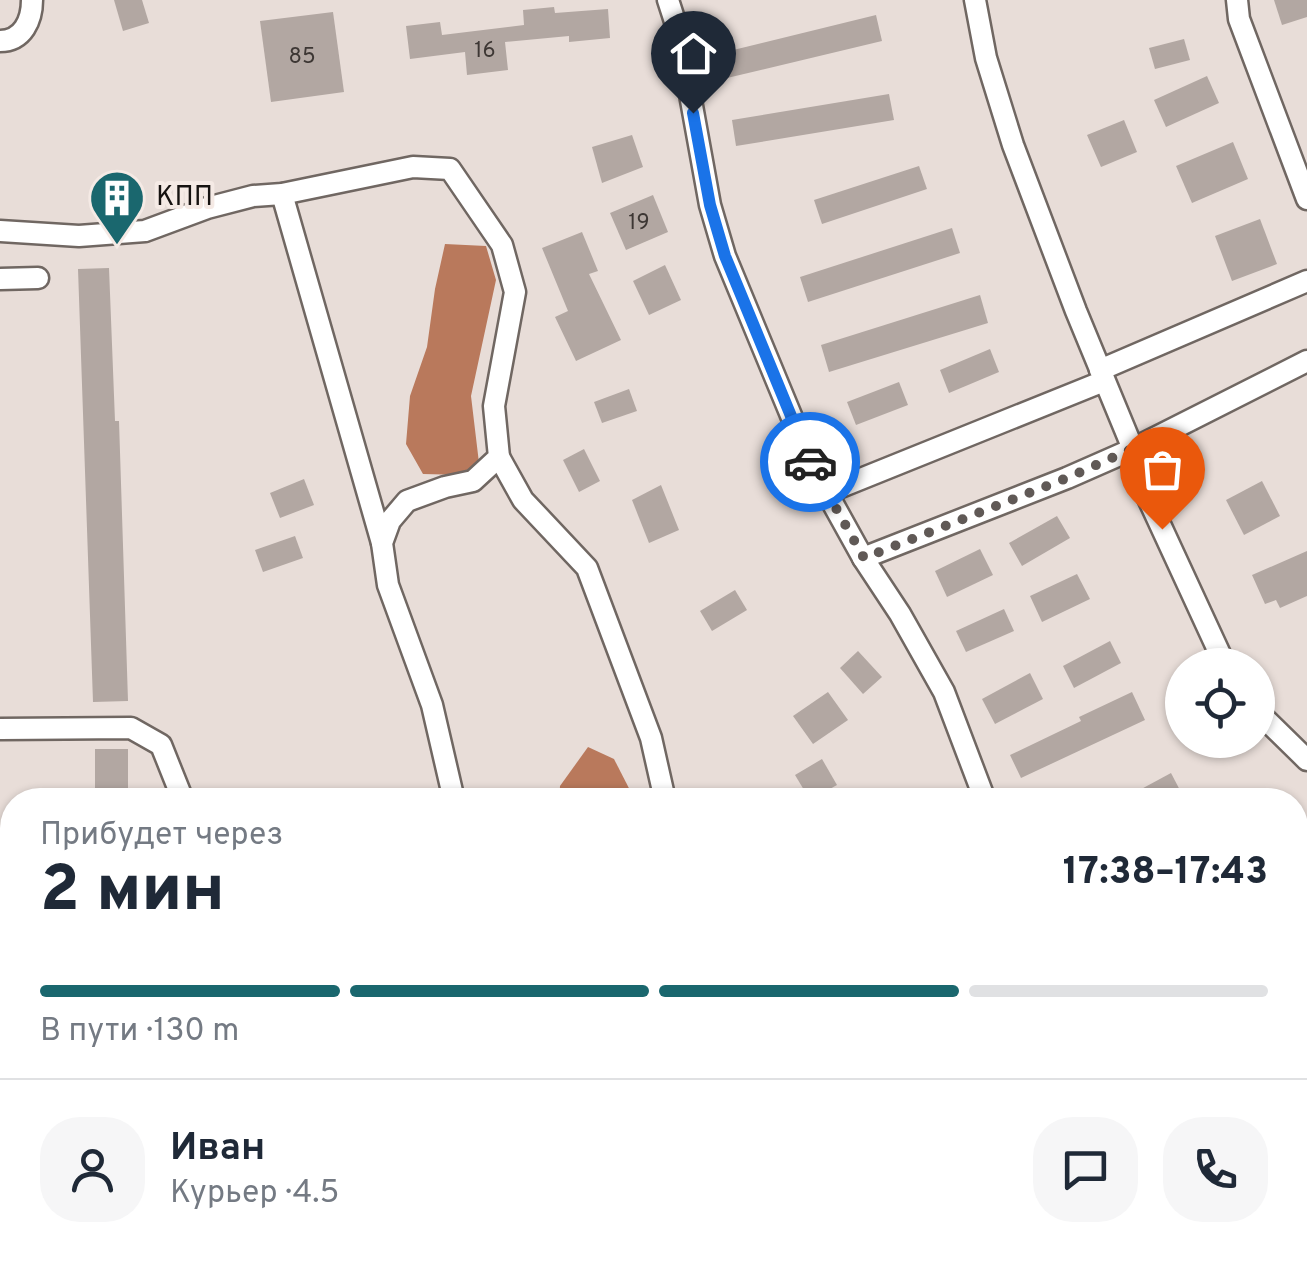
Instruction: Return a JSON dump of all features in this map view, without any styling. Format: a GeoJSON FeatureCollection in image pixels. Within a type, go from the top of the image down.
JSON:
{"type":"FeatureCollection","features":[{"type":"Feature","properties":{"kind":"street"},"geometry":{"type":"LineString","coordinates":[[0,41],[9,41],[27,27],[32,0]]}},
{"type":"Feature","properties":{"kind":"street"},"geometry":{"type":"LineString","coordinates":[[668,0],[710,205],[725,256],[812,466],[944,692],[980,788]]}},
{"type":"Feature","properties":{"kind":"street"},"geometry":{"type":"LineString","coordinates":[[975,0],[986,58],[1013,144],[1146,494],[1217,648]]}},
{"type":"Feature","properties":{"kind":"street"},"geometry":{"type":"LineString","coordinates":[[1236,0],[1239,19],[1307,199]]}},
{"type":"Feature","properties":{"kind":"street"},"geometry":{"type":"LineString","coordinates":[[0,231],[79,236],[145,231],[253,196],[282,194],[412,168],[450,170],[502,244],[515,292],[494,406],[498,456],[523,500],[587,568],[651,738],[662,788]]}},
{"type":"Feature","properties":{"kind":"street"},"geometry":{"type":"LineString","coordinates":[[282,194],[382,543],[388,585],[432,705],[451,788]]}},
{"type":"Feature","properties":{"kind":"street"},"geometry":{"type":"LineString","coordinates":[[0,280],[38,278]]}},
{"type":"Feature","properties":{"kind":"street"},"geometry":{"type":"LineString","coordinates":[[826,493],[1102,376],[1307,281]]}},
{"type":"Feature","properties":{"kind":"street"},"geometry":{"type":"LineString","coordinates":[[864,558],[1067,478],[1307,361]]}},
{"type":"Feature","properties":{"kind":"street"},"geometry":{"type":"LineString","coordinates":[[382,543],[390,521],[406,501],[473,482],[498,456]]}},
{"type":"Feature","properties":{"kind":"street"},"geometry":{"type":"LineString","coordinates":[[0,729],[131,728],[160,745],[179,788]]}},
{"type":"Feature","properties":{"kind":"street"},"geometry":{"type":"LineString","coordinates":[[1275,729],[1307,760]]}},
{"type":"Feature","properties":{"kind":"shaded area"},"geometry":{"type":"Polygon","coordinates":[[[445,244],[486,246],[496,280],[471,396],[479,463],[464,475],[423,474],[406,444],[410,396],[427,347],[445,244]]]}},
{"type":"Feature","properties":{"kind":"shaded area"},"geometry":{"type":"Polygon","coordinates":[[[588,747],[614,759],[629,788],[560,788],[588,747]]]}},
{"type":"Feature","properties":{"kind":"building"},"geometry":{"type":"Polygon","coordinates":[[[114,0],[142,0],[149,23],[123,31],[114,0]]]}},
{"type":"Feature","properties":{"kind":"building"},"geometry":{"type":"Polygon","coordinates":[[[1274,0],[1307,0],[1307,17],[1282,25],[1274,0]]]}},
{"type":"Feature","properties":{"kind":"building"},"geometry":{"type":"Polygon","coordinates":[[[554,7],[555,13],[608,9],[610,38],[569,42],[569,36],[505,42],[508,70],[467,75],[465,52],[410,59],[406,26],[440,22],[442,35],[524,25],[523,10],[554,7]]]}},
{"type":"Feature","properties":{"kind":"building"},"geometry":{"type":"Polygon","coordinates":[[[333,12],[344,92],[271,102],[260,21],[333,12]]]}},
{"type":"Feature","properties":{"kind":"building"},"geometry":{"type":"Polygon","coordinates":[[[876,15],[882,41],[727,78],[721,53],[876,15]]]}},
{"type":"Feature","properties":{"kind":"building"},"geometry":{"type":"Polygon","coordinates":[[[1184,39],[1190,60],[1155,69],[1149,48],[1184,39]]]}},
{"type":"Feature","properties":{"kind":"building"},"geometry":{"type":"Polygon","coordinates":[[[1207,76],[1219,103],[1166,127],[1154,100],[1207,76]]]}},
{"type":"Feature","properties":{"kind":"building"},"geometry":{"type":"Polygon","coordinates":[[[889,94],[894,120],[736,146],[732,120],[889,94]]]}},
{"type":"Feature","properties":{"kind":"building"},"geometry":{"type":"Polygon","coordinates":[[[1124,120],[1137,152],[1101,167],[1087,135],[1124,120]]]}},
{"type":"Feature","properties":{"kind":"building"},"geometry":{"type":"Polygon","coordinates":[[[632,135],[643,167],[602,183],[592,147],[632,135]]]}},
{"type":"Feature","properties":{"kind":"building"},"geometry":{"type":"Polygon","coordinates":[[[1233,142],[1248,179],[1192,203],[1176,166],[1233,142]]]}},
{"type":"Feature","properties":{"kind":"building"},"geometry":{"type":"Polygon","coordinates":[[[919,166],[927,189],[822,224],[814,200],[919,166]]]}},
{"type":"Feature","properties":{"kind":"building"},"geometry":{"type":"Polygon","coordinates":[[[653,195],[668,232],[626,250],[610,213],[653,195]]]}},
{"type":"Feature","properties":{"kind":"building"},"geometry":{"type":"Polygon","coordinates":[[[1260,219],[1277,264],[1232,281],[1215,236],[1260,219]]]}},
{"type":"Feature","properties":{"kind":"building"},"geometry":{"type":"Polygon","coordinates":[[[952,228],[960,253],[808,302],[800,277],[952,228]]]}},
{"type":"Feature","properties":{"kind":"building"},"geometry":{"type":"Polygon","coordinates":[[[582,232],[598,271],[589,274],[621,340],[576,361],[555,317],[568,311],[542,248],[582,232]]]}},
{"type":"Feature","properties":{"kind":"building"},"geometry":{"type":"Polygon","coordinates":[[[665,265],[681,300],[649,315],[633,281],[665,265]]]}},
{"type":"Feature","properties":{"kind":"building"},"geometry":{"type":"Polygon","coordinates":[[[109,268],[115,421],[119,421],[128,701],[93,702],[78,269],[109,268]]]}},
{"type":"Feature","properties":{"kind":"building"},"geometry":{"type":"Polygon","coordinates":[[[980,295],[988,323],[829,372],[821,345],[980,295]]]}},
{"type":"Feature","properties":{"kind":"building"},"geometry":{"type":"Polygon","coordinates":[[[990,349],[999,372],[949,393],[940,370],[990,349]]]}},
{"type":"Feature","properties":{"kind":"building"},"geometry":{"type":"Polygon","coordinates":[[[899,382],[908,405],[856,425],[847,402],[899,382]]]}},
{"type":"Feature","properties":{"kind":"building"},"geometry":{"type":"Polygon","coordinates":[[[629,389],[637,411],[602,423],[594,402],[629,389]]]}},
{"type":"Feature","properties":{"kind":"building"},"geometry":{"type":"Polygon","coordinates":[[[584,449],[600,481],[579,492],[563,460],[584,449]]]}},
{"type":"Feature","properties":{"kind":"building"},"geometry":{"type":"Polygon","coordinates":[[[304,479],[314,505],[280,518],[270,493],[304,479]]]}},
{"type":"Feature","properties":{"kind":"building"},"geometry":{"type":"Polygon","coordinates":[[[1262,481],[1280,516],[1244,535],[1226,500],[1262,481]]]}},
{"type":"Feature","properties":{"kind":"building"},"geometry":{"type":"Polygon","coordinates":[[[661,485],[679,530],[649,543],[632,500],[661,485]]]}},
{"type":"Feature","properties":{"kind":"building"},"geometry":{"type":"Polygon","coordinates":[[[1057,516],[1070,538],[1022,566],[1009,543],[1057,516]]]}},
{"type":"Feature","properties":{"kind":"building"},"geometry":{"type":"Polygon","coordinates":[[[295,536],[303,558],[263,572],[255,550],[295,536]]]}},
{"type":"Feature","properties":{"kind":"building"},"geometry":{"type":"Polygon","coordinates":[[[980,549],[993,575],[947,597],[935,571],[980,549]]]}},
{"type":"Feature","properties":{"kind":"building"},"geometry":{"type":"Polygon","coordinates":[[[1307,551],[1307,596],[1280,608],[1276,600],[1265,604],[1252,575],[1307,551]]]}},
{"type":"Feature","properties":{"kind":"building"},"geometry":{"type":"Polygon","coordinates":[[[1077,574],[1090,599],[1042,622],[1030,596],[1077,574]]]}},
{"type":"Feature","properties":{"kind":"building"},"geometry":{"type":"Polygon","coordinates":[[[735,590],[747,610],[712,631],[700,611],[735,590]]]}},
{"type":"Feature","properties":{"kind":"building"},"geometry":{"type":"Polygon","coordinates":[[[1004,609],[1014,631],[966,652],[956,631],[1004,609]]]}},
{"type":"Feature","properties":{"kind":"building"},"geometry":{"type":"Polygon","coordinates":[[[1110,641],[1121,663],[1074,688],[1063,666],[1110,641]]]}},
{"type":"Feature","properties":{"kind":"building"},"geometry":{"type":"Polygon","coordinates":[[[858,651],[882,677],[863,694],[840,668],[858,651]]]}},
{"type":"Feature","properties":{"kind":"building"},"geometry":{"type":"Polygon","coordinates":[[[1030,673],[1043,699],[995,724],[982,699],[1030,673]]]}},
{"type":"Feature","properties":{"kind":"building"},"geometry":{"type":"Polygon","coordinates":[[[828,692],[848,720],[813,744],[793,716],[828,692]]]}},
{"type":"Feature","properties":{"kind":"building"},"geometry":{"type":"Polygon","coordinates":[[[1132,692],[1145,720],[1021,778],[1010,755],[1132,692]]]}},
{"type":"Feature","properties":{"kind":"building"},"geometry":{"type":"Polygon","coordinates":[[[95,749],[128,749],[128,788],[95,788],[95,749]]]}},
{"type":"Feature","properties":{"kind":"building"},"geometry":{"type":"Polygon","coordinates":[[[822,759],[837,785],[803,788],[795,775],[822,759]]]}},
{"type":"Feature","properties":{"kind":"building"},"geometry":{"type":"Polygon","coordinates":[[[1171,773],[1179,788],[1143,788],[1171,773]]]}},
{"type":"Feature","properties":{"kind":"way so far"},"geometry":{"type":"LineString","coordinates":[[810,462],[864,558],[1132,449],[1162,529]]}},
{"type":"Feature","properties":{"kind":"place","name":"КПП"},"geometry":{"type":"Point","coordinates":[117,247]}},
{"type":"Feature","properties":{"kind":"route"},"geometry":{"type":"LineString","coordinates":[[693,113],[710,205],[725,256],[810,462]]}}]}
